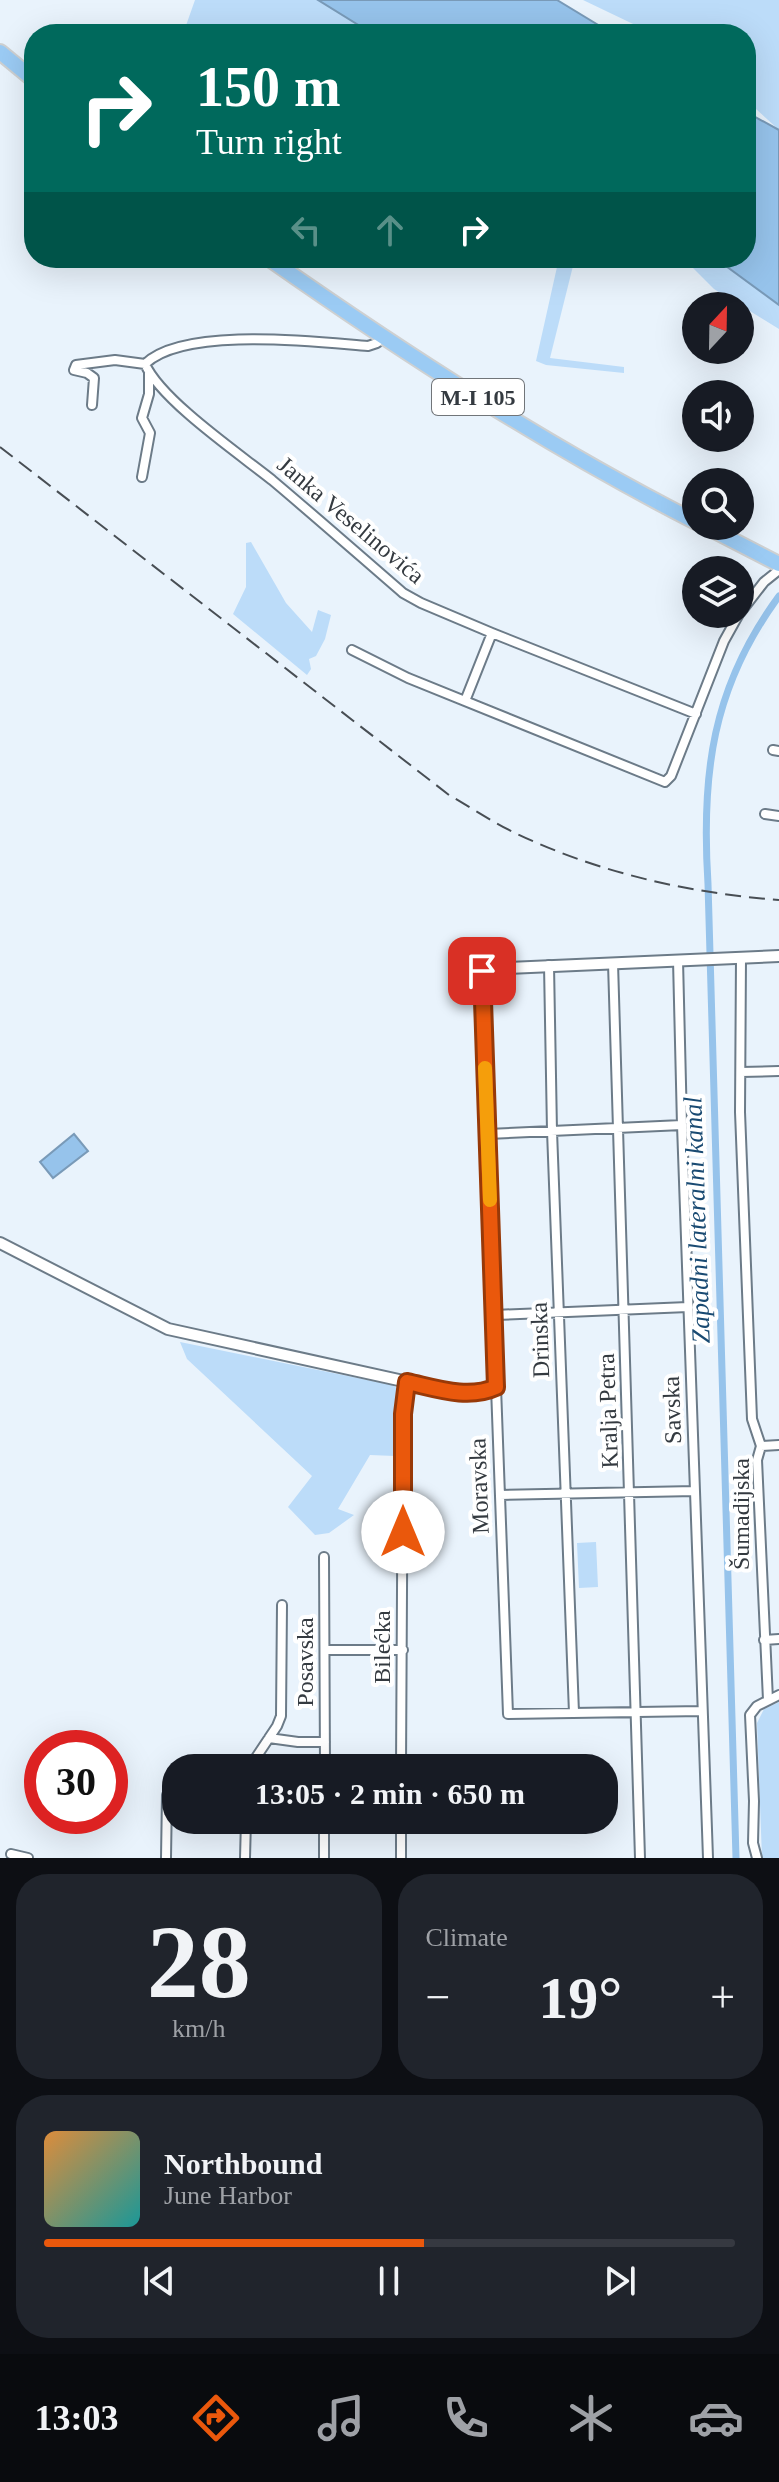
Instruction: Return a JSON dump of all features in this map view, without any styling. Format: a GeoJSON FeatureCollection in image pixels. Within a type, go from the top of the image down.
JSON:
{"type":"FeatureCollection","features":[{"type":"Feature","properties":{"kind":"main road"},"geometry":{"type":"LineString","coordinates":[[0,52],[24,72]]}},
{"type":"Feature","properties":{"kind":"main road","name":"M-I 105"},"geometry":{"type":"LineString","coordinates":[[283,268],[383,337],[547,439],[682,514]]}},
{"type":"Feature","properties":{"kind":"main road"},"geometry":{"type":"LineString","coordinates":[[732,540],[779,564]]}},
{"type":"Feature","properties":{"kind":"street"},"geometry":{"type":"LineString","coordinates":[[142,477],[150,433],[142,418],[149,394],[147,368],[155,355],[165,350],[208,342],[282,340],[368,346],[383,337]]}},
{"type":"Feature","properties":{"kind":"street"},"geometry":{"type":"LineString","coordinates":[[92,405],[94,378],[74,370],[76,365],[115,360],[147,368]]}},
{"type":"Feature","properties":{"kind":"street","name":"Janka Veselinovića"},"geometry":{"type":"LineString","coordinates":[[147,368],[170,397],[403,593],[492,633],[696,714]]}},
{"type":"Feature","properties":{"kind":"street"},"geometry":{"type":"LineString","coordinates":[[754,595],[779,570]]}},
{"type":"Feature","properties":{"kind":"street"},"geometry":{"type":"LineString","coordinates":[[352,650],[408,678],[665,782],[671,776],[732,628]]}},
{"type":"Feature","properties":{"kind":"street"},"geometry":{"type":"LineString","coordinates":[[465,701],[492,633]]}},
{"type":"Feature","properties":{"kind":"street"},"geometry":{"type":"LineString","coordinates":[[765,814],[779,816]]}},
{"type":"Feature","properties":{"kind":"street"},"geometry":{"type":"LineString","coordinates":[[549,965],[779,956]]}},
{"type":"Feature","properties":{"kind":"street","name":"Šumadijska"},"geometry":{"type":"LineString","coordinates":[[741,958],[740,1112],[752,1419],[761,1446],[757,1460],[768,1700]]}},
{"type":"Feature","properties":{"kind":"street","name":"Savska"},"geometry":{"type":"LineString","coordinates":[[678,960],[708,1858]]}},
{"type":"Feature","properties":{"kind":"street","name":"Kralja Petra"},"geometry":{"type":"LineString","coordinates":[[613,963],[640,1858]]}},
{"type":"Feature","properties":{"kind":"street","name":"Moravska"},"geometry":{"type":"LineString","coordinates":[[549,965],[485,969],[481,978],[507,1707],[511,1715],[574,1713]]}},
{"type":"Feature","properties":{"kind":"street","name":"Drinska"},"geometry":{"type":"LineString","coordinates":[[549,965],[552,1131],[574,1713]]}},
{"type":"Feature","properties":{"kind":"street"},"geometry":{"type":"LineString","coordinates":[[741,1072],[779,1071]]}},
{"type":"Feature","properties":{"kind":"street"},"geometry":{"type":"LineString","coordinates":[[488,1134],[682,1125]]}},
{"type":"Feature","properties":{"kind":"street"},"geometry":{"type":"LineString","coordinates":[[0,1243],[168,1329],[407,1382],[471,1393],[486,1392],[496,1387]]}},
{"type":"Feature","properties":{"kind":"street"},"geometry":{"type":"LineString","coordinates":[[495,1315],[688,1307]]}},
{"type":"Feature","properties":{"kind":"street","name":"Bilećka"},"geometry":{"type":"LineString","coordinates":[[401,1754],[403,1414],[407,1382]]}},
{"type":"Feature","properties":{"kind":"street"},"geometry":{"type":"LineString","coordinates":[[761,1446],[779,1445]]}},
{"type":"Feature","properties":{"kind":"street"},"geometry":{"type":"LineString","coordinates":[[500,1495],[695,1491]]}},
{"type":"Feature","properties":{"kind":"street","name":"Posavska"},"geometry":{"type":"LineString","coordinates":[[324,1557],[325,1754]]}},
{"type":"Feature","properties":{"kind":"street"},"geometry":{"type":"LineString","coordinates":[[258,1754],[277,1726],[282,1705],[282,1605]]}},
{"type":"Feature","properties":{"kind":"street"},"geometry":{"type":"LineString","coordinates":[[764,1640],[779,1639]]}},
{"type":"Feature","properties":{"kind":"street"},"geometry":{"type":"LineString","coordinates":[[325,1650],[403,1650]]}},
{"type":"Feature","properties":{"kind":"street"},"geometry":{"type":"LineString","coordinates":[[757,1858],[753,1843],[750,1720],[753,1711],[779,1695]]}},
{"type":"Feature","properties":{"kind":"street"},"geometry":{"type":"LineString","coordinates":[[574,1713],[702,1711]]}},
{"type":"Feature","properties":{"kind":"street"},"geometry":{"type":"LineString","coordinates":[[269,1738],[325,1742]]}},
{"type":"Feature","properties":{"kind":"street"},"geometry":{"type":"LineString","coordinates":[[166,1834],[166,1858]]}},
{"type":"Feature","properties":{"kind":"street"},"geometry":{"type":"LineString","coordinates":[[245,1858],[246,1834]]}},
{"type":"Feature","properties":{"kind":"street"},"geometry":{"type":"LineString","coordinates":[[324,1834],[324,1858]]}},
{"type":"Feature","properties":{"kind":"street"},"geometry":{"type":"LineString","coordinates":[[401,1834],[401,1858]]}},
{"type":"Feature","properties":{"kind":"street"},"geometry":{"type":"LineString","coordinates":[[11,1854],[28,1858]]}},
{"type":"Feature","properties":{"kind":"shaded area"},"geometry":{"type":"Polygon","coordinates":[[[195,0],[318,0],[357,24],[187,24],[195,0]]]}},
{"type":"Feature","properties":{"kind":"shaded area"},"geometry":{"type":"Polygon","coordinates":[[[318,0],[557,0],[597,24],[357,24],[318,0]]]}},
{"type":"Feature","properties":{"kind":"shaded area"},"geometry":{"type":"Polygon","coordinates":[[[583,0],[779,0],[779,130],[756,109],[756,24],[633,24],[583,0]]]}},
{"type":"Feature","properties":{"kind":"shaded area"},"geometry":{"type":"Polygon","coordinates":[[[756,117],[779,130],[779,305],[729,268],[756,268],[756,117]]]}},
{"type":"Feature","properties":{"kind":"shaded area"},"geometry":{"type":"Polygon","coordinates":[[[557,268],[572,268],[550,358],[624,367],[624,373],[546,365],[536,361],[557,268]]]}},
{"type":"Feature","properties":{"kind":"shaded area"},"geometry":{"type":"Polygon","coordinates":[[[693,268],[729,268],[779,305],[779,329],[754,314],[754,292],[719,292],[693,268]]]}},
{"type":"Feature","properties":{"kind":"shaded area"},"geometry":{"type":"Polygon","coordinates":[[[251,542],[286,603],[312,632],[318,610],[331,615],[325,639],[316,656],[309,659],[311,669],[307,675],[233,614],[246,587],[246,543],[251,542]]]}},
{"type":"Feature","properties":{"kind":"shaded area"},"geometry":{"type":"Polygon","coordinates":[[[74,1134],[88,1151],[53,1178],[40,1162],[74,1134]]]}},
{"type":"Feature","properties":{"kind":"shaded area"},"geometry":{"type":"Polygon","coordinates":[[[180,1342],[392,1385],[400,1390],[394,1427],[395,1456],[370,1455],[338,1509],[354,1515],[329,1533],[315,1535],[288,1507],[312,1476],[187,1359],[180,1342]]]}},
{"type":"Feature","properties":{"kind":"shaded area"},"geometry":{"type":"Polygon","coordinates":[[[596,1542],[598,1587],[579,1588],[577,1543],[596,1542]]]}},
{"type":"Feature","properties":{"kind":"shaded area"},"geometry":{"type":"Polygon","coordinates":[[[779,1702],[779,1858],[762,1858],[757,1723],[764,1709],[779,1702]]]}},
{"type":"Feature","properties":{"kind":"waterway","name":"Zapadni lateralni kanal"},"geometry":{"type":"LineString","coordinates":[[736,1858],[707,805],[716,733],[725,698],[756,630],[779,596]]}},
{"type":"Feature","properties":{"kind":"railway"},"geometry":{"type":"LineString","coordinates":[[0,447],[449,795],[489,819],[544,846],[609,869],[676,886],[779,900]]}},
{"type":"Feature","properties":{"kind":"slow traffic"},"geometry":{"type":"LineString","coordinates":[[485,1068],[490,1200]]}},
{"type":"Feature","properties":{"kind":"route"},"geometry":{"type":"LineString","coordinates":[[403,1532],[403,1414],[407,1382],[471,1393],[486,1392],[496,1387],[482,971]]}}]}
